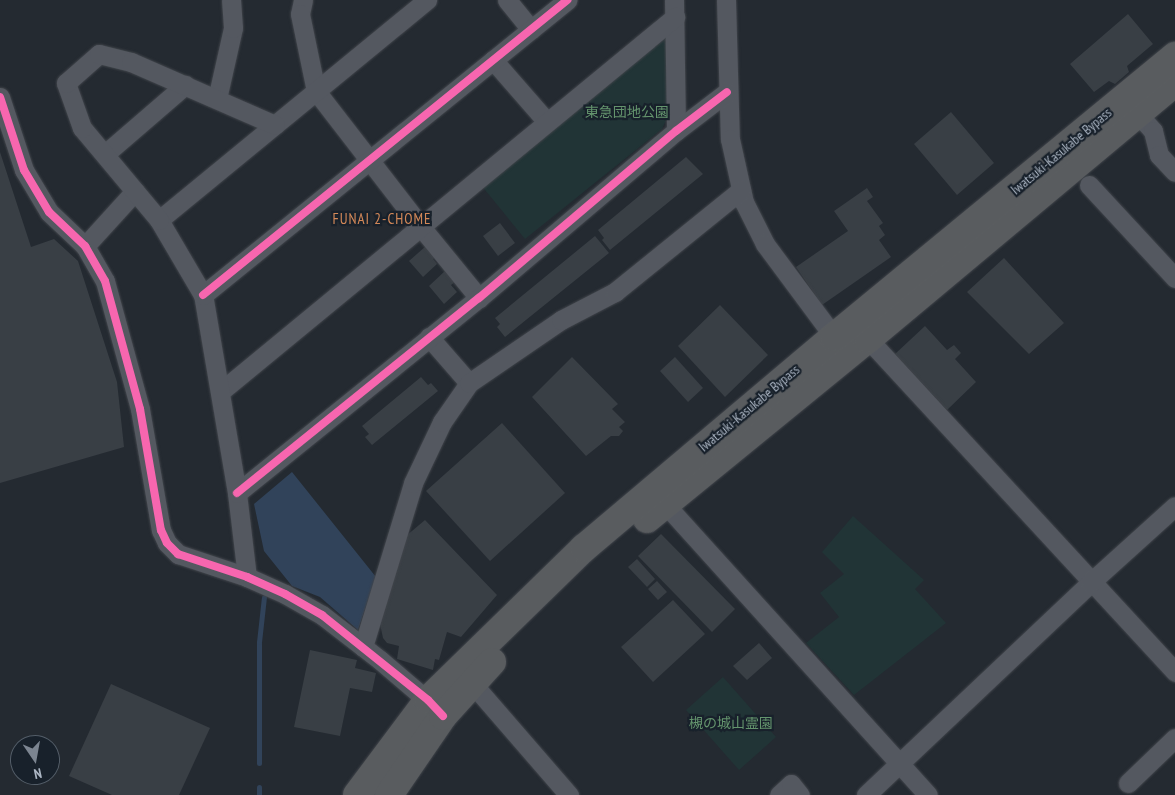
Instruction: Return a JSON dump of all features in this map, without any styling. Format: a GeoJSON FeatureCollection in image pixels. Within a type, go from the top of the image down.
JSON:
{"type":"FeatureCollection","features":[{"type":"Feature","properties":{"kind":"highway","name":"Iwatsuki-Kasukabe Bypass"},"geometry":{"type":"LineString","coordinates":[[357,795],[465,675],[584,548],[834,337],[1175,56]]}},
{"type":"Feature","properties":{"kind":"highway","name":"Iwatsuki-Kasukabe Bypass"},"geometry":{"type":"LineString","coordinates":[[465,675],[594,562],[868,339],[1175,82]]}},
{"type":"Feature","properties":{"kind":"highway","name":"Iwatsuki-Kasukabe Bypass"},"geometry":{"type":"LineString","coordinates":[[389,795],[436,708]]}},
{"type":"Feature","properties":{"kind":"street"},"geometry":{"type":"LineString","coordinates":[[217,99],[233,28],[231,0]]}},
{"type":"Feature","properties":{"kind":"street"},"geometry":{"type":"LineString","coordinates":[[303,0],[300,14],[316,91],[478,298]]}},
{"type":"Feature","properties":{"kind":"street"},"geometry":{"type":"LineString","coordinates":[[159,220],[427,0]]}},
{"type":"Feature","properties":{"kind":"street"},"geometry":{"type":"LineString","coordinates":[[507,0],[531,30]]}},
{"type":"Feature","properties":{"kind":"street"},"geometry":{"type":"LineString","coordinates":[[203,295],[567,0]]}},
{"type":"Feature","properties":{"kind":"street"},"geometry":{"type":"LineString","coordinates":[[726,0],[727,92],[730,139],[744,202],[765,244],[834,337]]}},
{"type":"Feature","properties":{"kind":"street"},"geometry":{"type":"LineString","coordinates":[[674,8],[676,131]]}},
{"type":"Feature","properties":{"kind":"street"},"geometry":{"type":"LineString","coordinates":[[220,392],[547,122],[674,8]]}},
{"type":"Feature","properties":{"kind":"street"},"geometry":{"type":"LineString","coordinates":[[247,577],[237,493],[203,295],[159,220],[82,128],[66,83],[99,54],[131,62],[275,125]]}},
{"type":"Feature","properties":{"kind":"street"},"geometry":{"type":"LineString","coordinates":[[493,60],[547,122]]}},
{"type":"Feature","properties":{"kind":"street"},"geometry":{"type":"LineString","coordinates":[[105,154],[185,86]]}},
{"type":"Feature","properties":{"kind":"street"},"geometry":{"type":"LineString","coordinates":[[237,493],[478,298],[676,131],[727,92]]}},
{"type":"Feature","properties":{"kind":"street"},"geometry":{"type":"LineString","coordinates":[[0,97],[24,170],[49,212],[85,246],[105,281],[140,409],[161,530],[167,543],[178,554],[247,577],[285,594],[322,615],[436,708]]}},
{"type":"Feature","properties":{"kind":"street"},"geometry":{"type":"LineString","coordinates":[[1137,114],[1153,131],[1159,155],[1175,172]]}},
{"type":"Feature","properties":{"kind":"street"},"geometry":{"type":"LineString","coordinates":[[1089,185],[1174,274]]}},
{"type":"Feature","properties":{"kind":"street"},"geometry":{"type":"LineString","coordinates":[[363,647],[413,483],[442,422],[469,383],[561,320],[615,292],[741,190]]}},
{"type":"Feature","properties":{"kind":"street"},"geometry":{"type":"LineString","coordinates":[[85,246],[135,191]]}},
{"type":"Feature","properties":{"kind":"street"},"geometry":{"type":"LineString","coordinates":[[428,337],[469,383]]}},
{"type":"Feature","properties":{"kind":"street"},"geometry":{"type":"LineString","coordinates":[[868,339],[1175,672]]}},
{"type":"Feature","properties":{"kind":"street"},"geometry":{"type":"LineString","coordinates":[[666,504],[928,795]]}},
{"type":"Feature","properties":{"kind":"street"},"geometry":{"type":"LineString","coordinates":[[866,795],[1091,582],[1175,506]]}},
{"type":"Feature","properties":{"kind":"street"},"geometry":{"type":"LineString","coordinates":[[465,675],[569,795]]}},
{"type":"Feature","properties":{"kind":"street"},"geometry":{"type":"LineString","coordinates":[[1128,783],[1175,738]]}},
{"type":"Feature","properties":{"kind":"street"},"geometry":{"type":"LineString","coordinates":[[779,795],[791,784],[800,795]]}},
{"type":"Feature","properties":{"kind":"green space","name":"東急団地公園"},"geometry":{"type":"Polygon","coordinates":[[[663,36],[669,39],[669,114],[662,129],[525,239],[481,185],[663,36]]]}},
{"type":"Feature","properties":{"kind":"green space"},"geometry":{"type":"Polygon","coordinates":[[[853,516],[924,580],[915,589],[946,623],[854,695],[806,643],[839,617],[820,593],[844,574],[822,552],[853,516]]]}},
{"type":"Feature","properties":{"kind":"green space","name":"槻の城山霊園"},"geometry":{"type":"Polygon","coordinates":[[[723,677],[776,737],[739,770],[686,710],[723,677]]]}},
{"type":"Feature","properties":{"kind":"water"},"geometry":{"type":"Polygon","coordinates":[[[292,472],[376,577],[358,630],[320,597],[292,586],[264,551],[254,504],[292,472]]]}},
{"type":"Feature","properties":{"kind":"building"},"geometry":{"type":"Polygon","coordinates":[[[1128,14],[1153,44],[1127,66],[1129,72],[1115,84],[1109,81],[1094,92],[1070,64],[1128,14]]]}},
{"type":"Feature","properties":{"kind":"building"},"geometry":{"type":"Polygon","coordinates":[[[951,112],[994,163],[957,195],[914,144],[951,112]]]}},
{"type":"Feature","properties":{"kind":"building"},"geometry":{"type":"Polygon","coordinates":[[[0,152],[31,247],[54,239],[78,261],[117,382],[124,447],[0,483],[0,152]]]}},
{"type":"Feature","properties":{"kind":"building"},"geometry":{"type":"Polygon","coordinates":[[[686,157],[703,174],[610,250],[602,240],[604,238],[598,230],[686,157]]]}},
{"type":"Feature","properties":{"kind":"building"},"geometry":{"type":"Polygon","coordinates":[[[867,188],[873,197],[867,201],[883,223],[879,226],[885,235],[879,240],[891,257],[822,305],[796,267],[848,231],[834,211],[867,188]]]}},
{"type":"Feature","properties":{"kind":"building"},"geometry":{"type":"Polygon","coordinates":[[[500,223],[515,243],[498,256],[483,236],[500,223]]]}},
{"type":"Feature","properties":{"kind":"building"},"geometry":{"type":"Polygon","coordinates":[[[595,236],[609,253],[505,337],[497,327],[500,324],[495,318],[595,236]]]}},
{"type":"Feature","properties":{"kind":"building"},"geometry":{"type":"Polygon","coordinates":[[[426,246],[436,256],[433,259],[437,264],[423,277],[409,261],[426,246]]]}},
{"type":"Feature","properties":{"kind":"building"},"geometry":{"type":"Polygon","coordinates":[[[1004,258],[1064,323],[1029,354],[967,292],[1004,258]]]}},
{"type":"Feature","properties":{"kind":"building"},"geometry":{"type":"Polygon","coordinates":[[[446,270],[456,281],[451,285],[457,292],[444,304],[429,286],[446,270]]]}},
{"type":"Feature","properties":{"kind":"building"},"geometry":{"type":"Polygon","coordinates":[[[720,305],[768,355],[725,397],[678,346],[720,305]]]}},
{"type":"Feature","properties":{"kind":"building"},"geometry":{"type":"Polygon","coordinates":[[[925,326],[947,350],[954,345],[961,353],[955,359],[976,382],[947,410],[895,354],[925,326]]]}},
{"type":"Feature","properties":{"kind":"building"},"geometry":{"type":"Polygon","coordinates":[[[572,357],[618,404],[612,409],[625,422],[619,427],[623,431],[619,436],[611,436],[586,456],[532,397],[572,357]]]}},
{"type":"Feature","properties":{"kind":"building"},"geometry":{"type":"Polygon","coordinates":[[[675,357],[703,388],[688,402],[660,371],[675,357]]]}},
{"type":"Feature","properties":{"kind":"building"},"geometry":{"type":"Polygon","coordinates":[[[421,377],[428,385],[431,383],[438,391],[372,445],[365,437],[369,434],[362,426],[421,377]]]}},
{"type":"Feature","properties":{"kind":"building"},"geometry":{"type":"Polygon","coordinates":[[[502,423],[565,493],[490,561],[426,491],[502,423]]]}},
{"type":"Feature","properties":{"kind":"building"},"geometry":{"type":"Polygon","coordinates":[[[425,520],[497,595],[461,637],[447,632],[439,660],[435,659],[433,670],[397,659],[399,646],[387,643],[383,638],[380,624],[406,536],[425,520]]]}},
{"type":"Feature","properties":{"kind":"building"},"geometry":{"type":"Polygon","coordinates":[[[661,534],[735,609],[712,632],[638,556],[661,534]]]}},
{"type":"Feature","properties":{"kind":"building"},"geometry":{"type":"Polygon","coordinates":[[[637,559],[655,579],[647,587],[628,567],[637,559]]]}},
{"type":"Feature","properties":{"kind":"building"},"geometry":{"type":"Polygon","coordinates":[[[657,581],[667,592],[658,600],[648,589],[657,581]]]}},
{"type":"Feature","properties":{"kind":"building"},"geometry":{"type":"Polygon","coordinates":[[[673,600],[705,634],[653,682],[621,647],[673,600]]]}},
{"type":"Feature","properties":{"kind":"building"},"geometry":{"type":"Polygon","coordinates":[[[759,643],[772,658],[747,680],[733,666],[759,643]]]}},
{"type":"Feature","properties":{"kind":"building"},"geometry":{"type":"Polygon","coordinates":[[[310,650],[357,660],[355,668],[376,673],[372,692],[350,688],[340,736],[294,727],[310,650]]]}},
{"type":"Feature","properties":{"kind":"building"},"geometry":{"type":"Polygon","coordinates":[[[111,684],[210,728],[179,795],[112,795],[69,776],[111,684]]]}},
{"type":"Feature","properties":{"kind":"waterway"},"geometry":{"type":"LineString","coordinates":[[259,763],[259,642],[264,597]]}},
{"type":"Feature","properties":{"kind":"waterway"},"geometry":{"type":"LineString","coordinates":[[259,787],[259,795]]}},
{"type":"Feature","properties":{"kind":"cycle path"},"geometry":{"type":"LineString","coordinates":[[203,295],[567,0]]}},
{"type":"Feature","properties":{"kind":"cycle path"},"geometry":{"type":"LineString","coordinates":[[237,493],[479,298],[676,131],[727,92]]}},
{"type":"Feature","properties":{"kind":"cycle path"},"geometry":{"type":"LineString","coordinates":[[0,97],[24,170],[49,212],[85,246],[105,281],[140,409],[161,530],[167,543],[178,554],[247,577],[285,594],[322,615],[428,700],[443,716]]}},
{"type":"Feature","properties":{"kind":"district","name":"FUNAI 2-CHOME"},"geometry":{"type":"Point","coordinates":[382,219]}}]}
